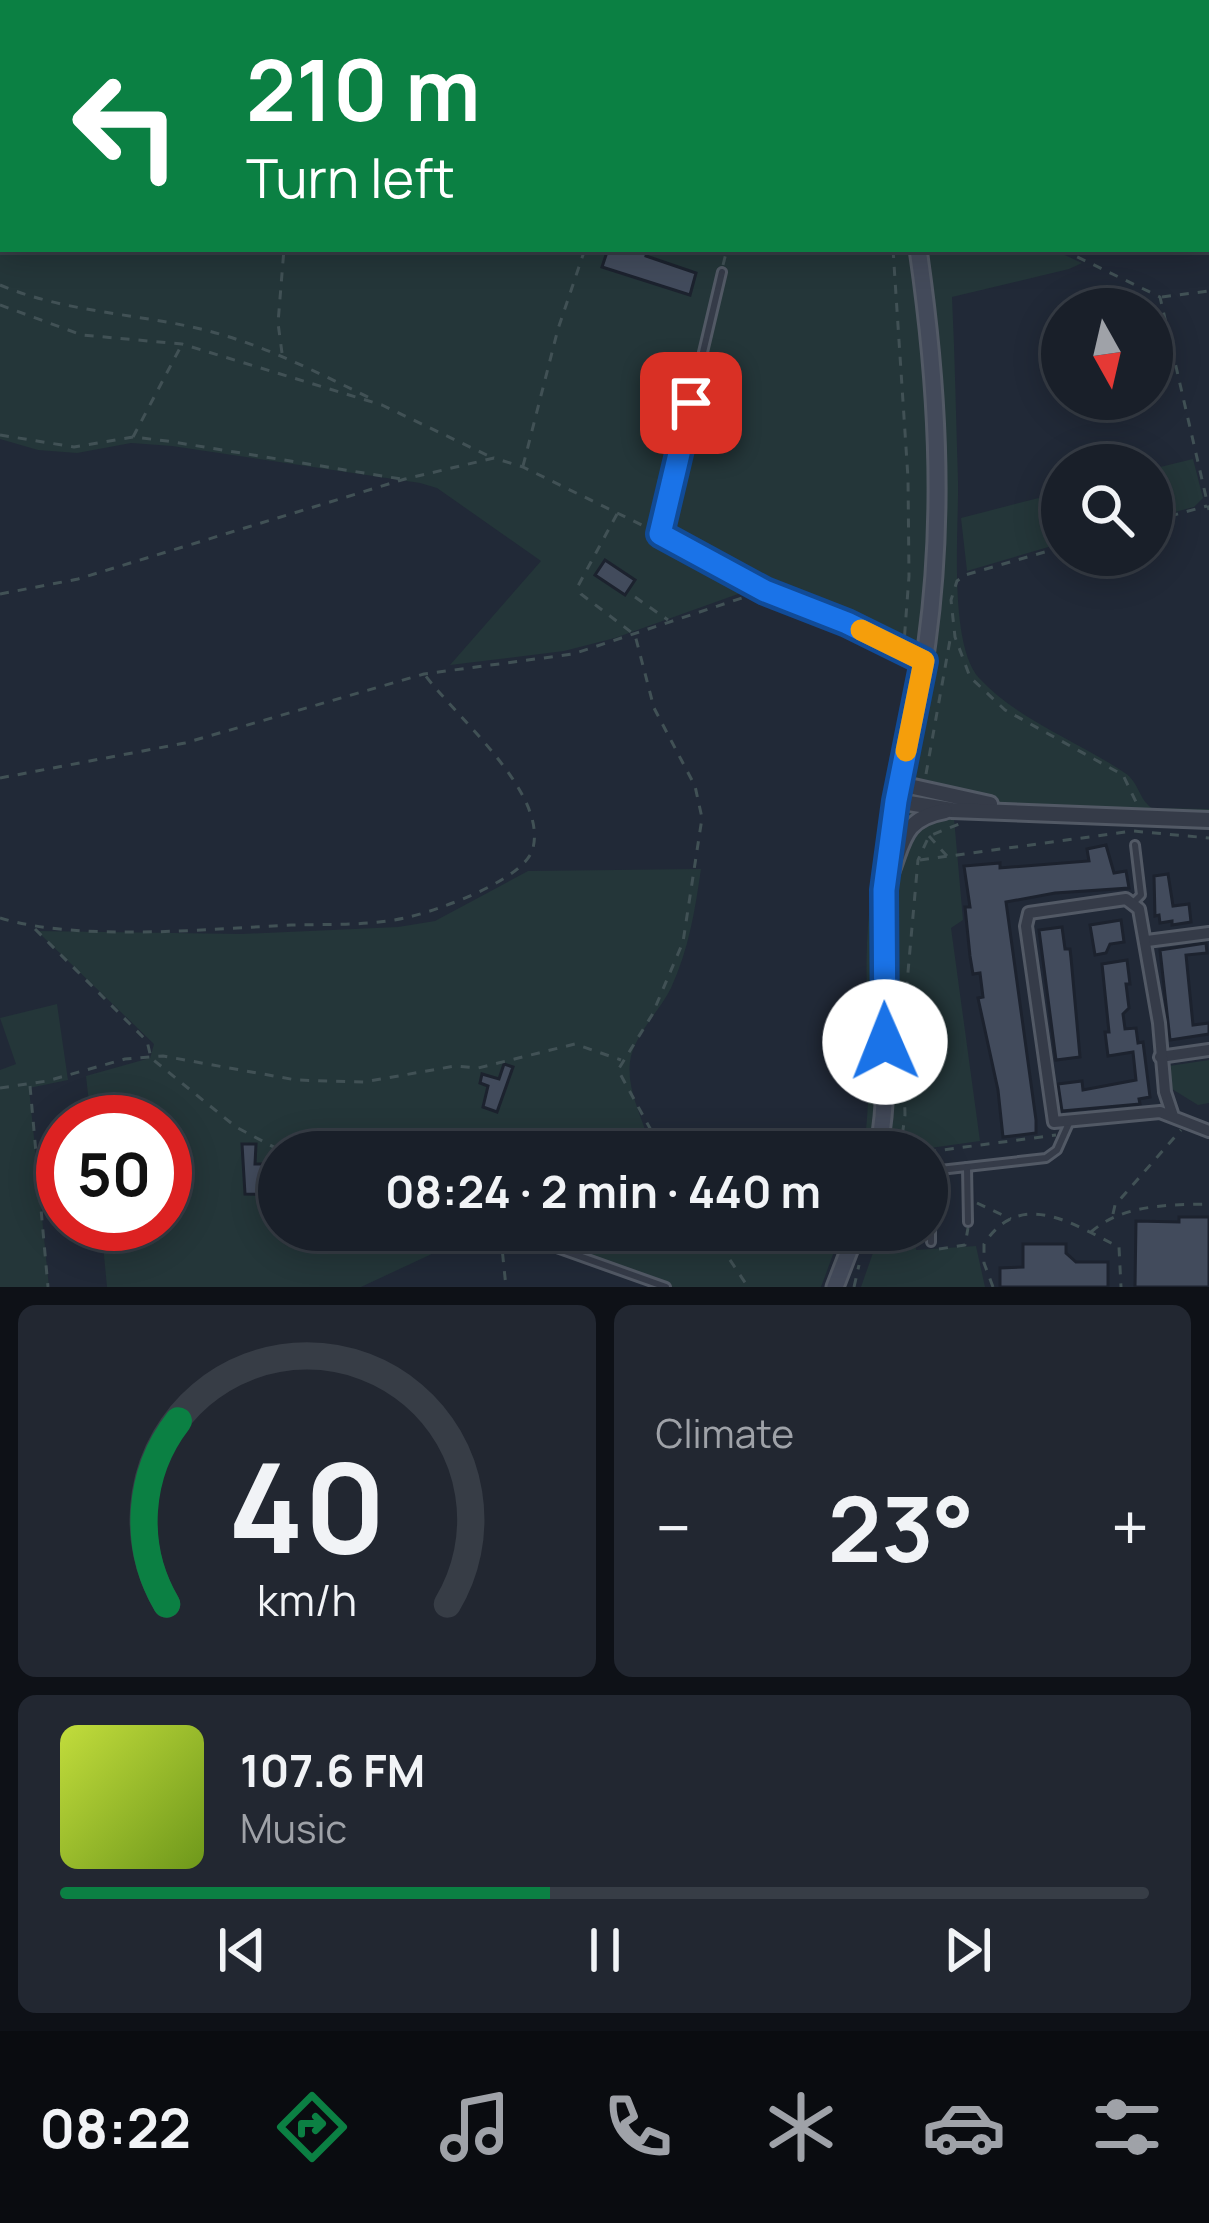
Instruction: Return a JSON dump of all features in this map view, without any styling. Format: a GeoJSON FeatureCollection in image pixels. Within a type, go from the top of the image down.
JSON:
{"type":"FeatureCollection","features":[{"type":"Feature","properties":{"kind":"main road"},"geometry":{"type":"LineString","coordinates":[[881,1131],[884,890],[924,661],[938,545],[939,478],[929,323],[918,252]]}},
{"type":"Feature","properties":{"kind":"main road"},"geometry":{"type":"LineString","coordinates":[[835,1287],[849,1251]]}},
{"type":"Feature","properties":{"kind":"street"},"geometry":{"type":"LineString","coordinates":[[898,792],[1134,825],[1209,820]]}},
{"type":"Feature","properties":{"kind":"street"},"geometry":{"type":"LineString","coordinates":[[898,792],[952,810]]}},
{"type":"Feature","properties":{"kind":"street"},"geometry":{"type":"LineString","coordinates":[[884,890],[910,825],[930,814],[952,810],[1012,810]]}},
{"type":"Feature","properties":{"kind":"street"},"geometry":{"type":"LineString","coordinates":[[1173,1116],[1160,1057],[1147,941],[1134,902],[1126,899],[1033,911],[1025,919],[1056,1124],[1065,1129],[1154,1112],[1209,1130]]}},
{"type":"Feature","properties":{"kind":"street"},"geometry":{"type":"LineString","coordinates":[[1147,941],[1209,933]]}},
{"type":"Feature","properties":{"kind":"street"},"geometry":{"type":"LineString","coordinates":[[1160,1057],[1209,1050]]}},
{"type":"Feature","properties":{"kind":"lane"},"geometry":{"type":"LineString","coordinates":[[722,272],[660,534],[765,591],[924,661]]}},
{"type":"Feature","properties":{"kind":"lane"},"geometry":{"type":"LineString","coordinates":[[1134,902],[1141,895],[1135,845]]}},
{"type":"Feature","properties":{"kind":"lane"},"geometry":{"type":"LineString","coordinates":[[948,1169],[1046,1158],[1057,1150],[1065,1129]]}},
{"type":"Feature","properties":{"kind":"lane"},"geometry":{"type":"LineString","coordinates":[[967,1167],[968,1222]]}},
{"type":"Feature","properties":{"kind":"lane"},"geometry":{"type":"LineString","coordinates":[[565,1251],[666,1287]]}},
{"type":"Feature","properties":{"kind":"path"},"geometry":{"type":"LineString","coordinates":[[282,355],[278,323],[284,252]]}},
{"type":"Feature","properties":{"kind":"path"},"geometry":{"type":"LineString","coordinates":[[523,466],[558,329],[584,252]]}},
{"type":"Feature","properties":{"kind":"path"},"geometry":{"type":"LineString","coordinates":[[722,272],[726,252]]}},
{"type":"Feature","properties":{"kind":"path"},"geometry":{"type":"LineString","coordinates":[[893,252],[908,478],[909,576],[902,650]]}},
{"type":"Feature","properties":{"kind":"path"},"geometry":{"type":"LineString","coordinates":[[1067,252],[1141,288]]}},
{"type":"Feature","properties":{"kind":"path"},"geometry":{"type":"LineString","coordinates":[[0,285],[57,305],[193,327],[282,355],[660,534]]}},
{"type":"Feature","properties":{"kind":"path"},"geometry":{"type":"LineString","coordinates":[[1173,295],[1209,291]]}},
{"type":"Feature","properties":{"kind":"path"},"geometry":{"type":"LineString","coordinates":[[0,305],[82,335],[182,344],[382,404]]}},
{"type":"Feature","properties":{"kind":"path"},"geometry":{"type":"LineString","coordinates":[[133,437],[182,344]]}},
{"type":"Feature","properties":{"kind":"path"},"geometry":{"type":"LineString","coordinates":[[1173,353],[1209,507],[1173,516]]}},
{"type":"Feature","properties":{"kind":"path"},"geometry":{"type":"LineString","coordinates":[[0,435],[74,447],[133,437],[405,479]]}},
{"type":"Feature","properties":{"kind":"path"},"geometry":{"type":"LineString","coordinates":[[0,594],[78,579],[405,479],[494,458]]}},
{"type":"Feature","properties":{"kind":"path"},"geometry":{"type":"LineString","coordinates":[[617,514],[578,586],[581,594],[634,635],[654,708],[695,786],[702,818],[682,942],[652,1015],[618,1070],[651,1131]]}},
{"type":"Feature","properties":{"kind":"path"},"geometry":{"type":"LineString","coordinates":[[1041,553],[957,581],[951,600],[955,638],[970,676],[1005,710],[1123,775],[1135,794],[1135,845]]}},
{"type":"Feature","properties":{"kind":"path"},"geometry":{"type":"LineString","coordinates":[[0,778],[185,743],[424,674],[573,654],[765,591]]}},
{"type":"Feature","properties":{"kind":"path"},"geometry":{"type":"LineString","coordinates":[[635,597],[669,622]]}},
{"type":"Feature","properties":{"kind":"path"},"geometry":{"type":"LineString","coordinates":[[924,784],[950,640],[955,638]]}},
{"type":"Feature","properties":{"kind":"path"},"geometry":{"type":"LineString","coordinates":[[0,918],[34,928],[194,930],[407,918],[502,880],[528,860],[533,850],[528,800],[424,674]]}},
{"type":"Feature","properties":{"kind":"path"},"geometry":{"type":"LineString","coordinates":[[903,1131],[903,1028],[918,860],[929,836],[965,823]]}},
{"type":"Feature","properties":{"kind":"path"},"geometry":{"type":"LineString","coordinates":[[1111,824],[1209,830]]}},
{"type":"Feature","properties":{"kind":"path"},"geometry":{"type":"LineString","coordinates":[[918,860],[1134,825],[1209,838]]}},
{"type":"Feature","properties":{"kind":"path"},"geometry":{"type":"LineString","coordinates":[[929,836],[948,856]]}},
{"type":"Feature","properties":{"kind":"path"},"geometry":{"type":"LineString","coordinates":[[34,928],[147,1041],[151,1058],[236,1127],[258,1139]]}},
{"type":"Feature","properties":{"kind":"path"},"geometry":{"type":"LineString","coordinates":[[0,1088],[125,1059],[180,1058],[296,1080],[364,1082],[454,1066],[478,1068],[574,1044],[622,1060]]}},
{"type":"Feature","properties":{"kind":"path"},"geometry":{"type":"LineString","coordinates":[[30,1084],[48,1287]]}},
{"type":"Feature","properties":{"kind":"path"},"geometry":{"type":"LineString","coordinates":[[948,1148],[1065,1129]]}},
{"type":"Feature","properties":{"kind":"path"},"geometry":{"type":"LineString","coordinates":[[1113,1216],[1114,1205],[1182,1130]]}},
{"type":"Feature","properties":{"kind":"path"},"geometry":{"type":"LineString","coordinates":[[967,1203],[986,1205],[1012,1220]]}},
{"type":"Feature","properties":{"kind":"path"},"geometry":{"type":"LineString","coordinates":[[1090,1234],[1113,1216],[1162,1206],[1209,1204]]}},
{"type":"Feature","properties":{"kind":"path"},"geometry":{"type":"LineString","coordinates":[[994,1287],[984,1263],[984,1244],[1000,1225],[1046,1212],[1119,1247],[1121,1287]]}},
{"type":"Feature","properties":{"kind":"path"},"geometry":{"type":"LineString","coordinates":[[948,1249],[959,1248],[968,1240],[968,1222]]}},
{"type":"Feature","properties":{"kind":"path"},"geometry":{"type":"LineString","coordinates":[[502,1251],[506,1287]]}},
{"type":"Feature","properties":{"kind":"path"},"geometry":{"type":"LineString","coordinates":[[724,1251],[748,1287]]}},
{"type":"Feature","properties":{"kind":"shaded area"},"geometry":{"type":"Polygon","coordinates":[[[0,252],[1058,252],[1082,263],[952,297],[957,584],[963,639],[979,678],[995,693],[1030,719],[1125,773],[1152,808],[1209,809],[1209,829],[954,818],[963,920],[951,928],[980,1141],[948,1146],[948,1131],[866,1131],[869,914],[913,662],[752,589],[615,638],[564,651],[450,665],[541,561],[437,488],[172,446],[131,443],[77,453],[38,450],[0,439],[0,252]]]}},
{"type":"Feature","properties":{"kind":"shaded area"},"geometry":{"type":"Polygon","coordinates":[[[1193,459],[1203,498],[1194,507],[1173,512],[1173,464],[1193,459]]]}},
{"type":"Feature","properties":{"kind":"shaded area"},"geometry":{"type":"Polygon","coordinates":[[[1041,497],[1041,549],[967,571],[961,518],[1041,497]]]}},
{"type":"Feature","properties":{"kind":"shaded area"},"geometry":{"type":"Polygon","coordinates":[[[701,869],[677,973],[630,1062],[632,1090],[646,1131],[258,1131],[258,1251],[438,1251],[361,1287],[107,1287],[104,1251],[192,1251],[192,1095],[88,1095],[86,1076],[150,1058],[154,1044],[37,931],[242,934],[398,927],[435,921],[528,871],[701,869]]]}},
{"type":"Feature","properties":{"kind":"shaded area"},"geometry":{"type":"Polygon","coordinates":[[[57,1004],[68,1080],[29,1088],[36,1158],[36,1251],[45,1251],[49,1287],[0,1287],[0,1070],[16,1064],[0,1018],[57,1004]]]}},
{"type":"Feature","properties":{"kind":"shaded area"},"geometry":{"type":"Polygon","coordinates":[[[1209,1060],[1209,1103],[1198,1105],[1172,1089],[1169,1066],[1209,1060]]]}},
{"type":"Feature","properties":{"kind":"shaded area"},"geometry":{"type":"Polygon","coordinates":[[[976,1246],[985,1287],[861,1287],[874,1251],[948,1251],[976,1246]]]}},
{"type":"Feature","properties":{"kind":"shaded area"},"geometry":{"type":"Polygon","coordinates":[[[561,1251],[834,1251],[821,1287],[662,1287],[561,1251]]]}},
{"type":"Feature","properties":{"kind":"building"},"geometry":{"type":"Polygon","coordinates":[[[607,252],[647,252],[646,256],[696,273],[690,295],[602,267],[607,252]]]}},
{"type":"Feature","properties":{"kind":"building"},"geometry":{"type":"Polygon","coordinates":[[[605,560],[635,580],[625,595],[595,575],[605,560]]]}},
{"type":"Feature","properties":{"kind":"building"},"geometry":{"type":"Polygon","coordinates":[[[1106,845],[1114,873],[1126,871],[1129,888],[1006,902],[1036,1133],[1003,1137],[978,998],[983,997],[980,973],[973,974],[970,956],[964,866],[1089,861],[1087,849],[1106,845]]]}},
{"type":"Feature","properties":{"kind":"building"},"geometry":{"type":"Polygon","coordinates":[[[1168,874],[1173,906],[1189,904],[1191,922],[1160,923],[1159,915],[1155,916],[1154,876],[1168,874]]]}},
{"type":"Feature","properties":{"kind":"building"},"geometry":{"type":"Polygon","coordinates":[[[1121,920],[1124,942],[1110,944],[1106,953],[1095,955],[1090,925],[1121,920]]]}},
{"type":"Feature","properties":{"kind":"building"},"geometry":{"type":"Polygon","coordinates":[[[1062,927],[1065,949],[1070,949],[1080,1057],[1056,1060],[1039,930],[1062,927]]]}},
{"type":"Feature","properties":{"kind":"building"},"geometry":{"type":"Polygon","coordinates":[[[1206,943],[1207,953],[1186,955],[1193,1025],[1209,1023],[1209,1034],[1170,1040],[1160,950],[1206,943]]]}},
{"type":"Feature","properties":{"kind":"building"},"geometry":{"type":"Polygon","coordinates":[[[1127,960],[1130,984],[1126,984],[1125,1029],[1136,1028],[1138,1043],[1143,1042],[1150,1097],[1139,1099],[1140,1104],[1062,1111],[1058,1084],[1082,1081],[1083,1090],[1136,1080],[1133,1052],[1108,1056],[1105,1032],[1109,1032],[1102,964],[1127,960]]]}},
{"type":"Feature","properties":{"kind":"building"},"geometry":{"type":"Polygon","coordinates":[[[504,1064],[513,1067],[497,1112],[483,1107],[488,1086],[480,1083],[482,1074],[499,1079],[504,1064]]]}},
{"type":"Feature","properties":{"kind":"building"},"geometry":{"type":"Polygon","coordinates":[[[242,1144],[256,1144],[258,1194],[245,1194],[242,1144]]]}},
{"type":"Feature","properties":{"kind":"building"},"geometry":{"type":"Polygon","coordinates":[[[1179,1217],[1209,1217],[1209,1287],[1135,1287],[1136,1221],[1179,1222],[1179,1217]]]}},
{"type":"Feature","properties":{"kind":"building"},"geometry":{"type":"Polygon","coordinates":[[[1023,1244],[1066,1244],[1066,1253],[1076,1262],[1108,1262],[1108,1287],[1000,1287],[1000,1268],[1023,1267],[1023,1244]]]}},
{"type":"Feature","properties":{"kind":"slow traffic"},"geometry":{"type":"LineString","coordinates":[[861,630],[924,661],[906,751]]}},
{"type":"Feature","properties":{"kind":"route"},"geometry":{"type":"LineString","coordinates":[[691,403],[660,534],[765,591],[847,623],[924,661],[884,890],[885,1042]]}}]}
